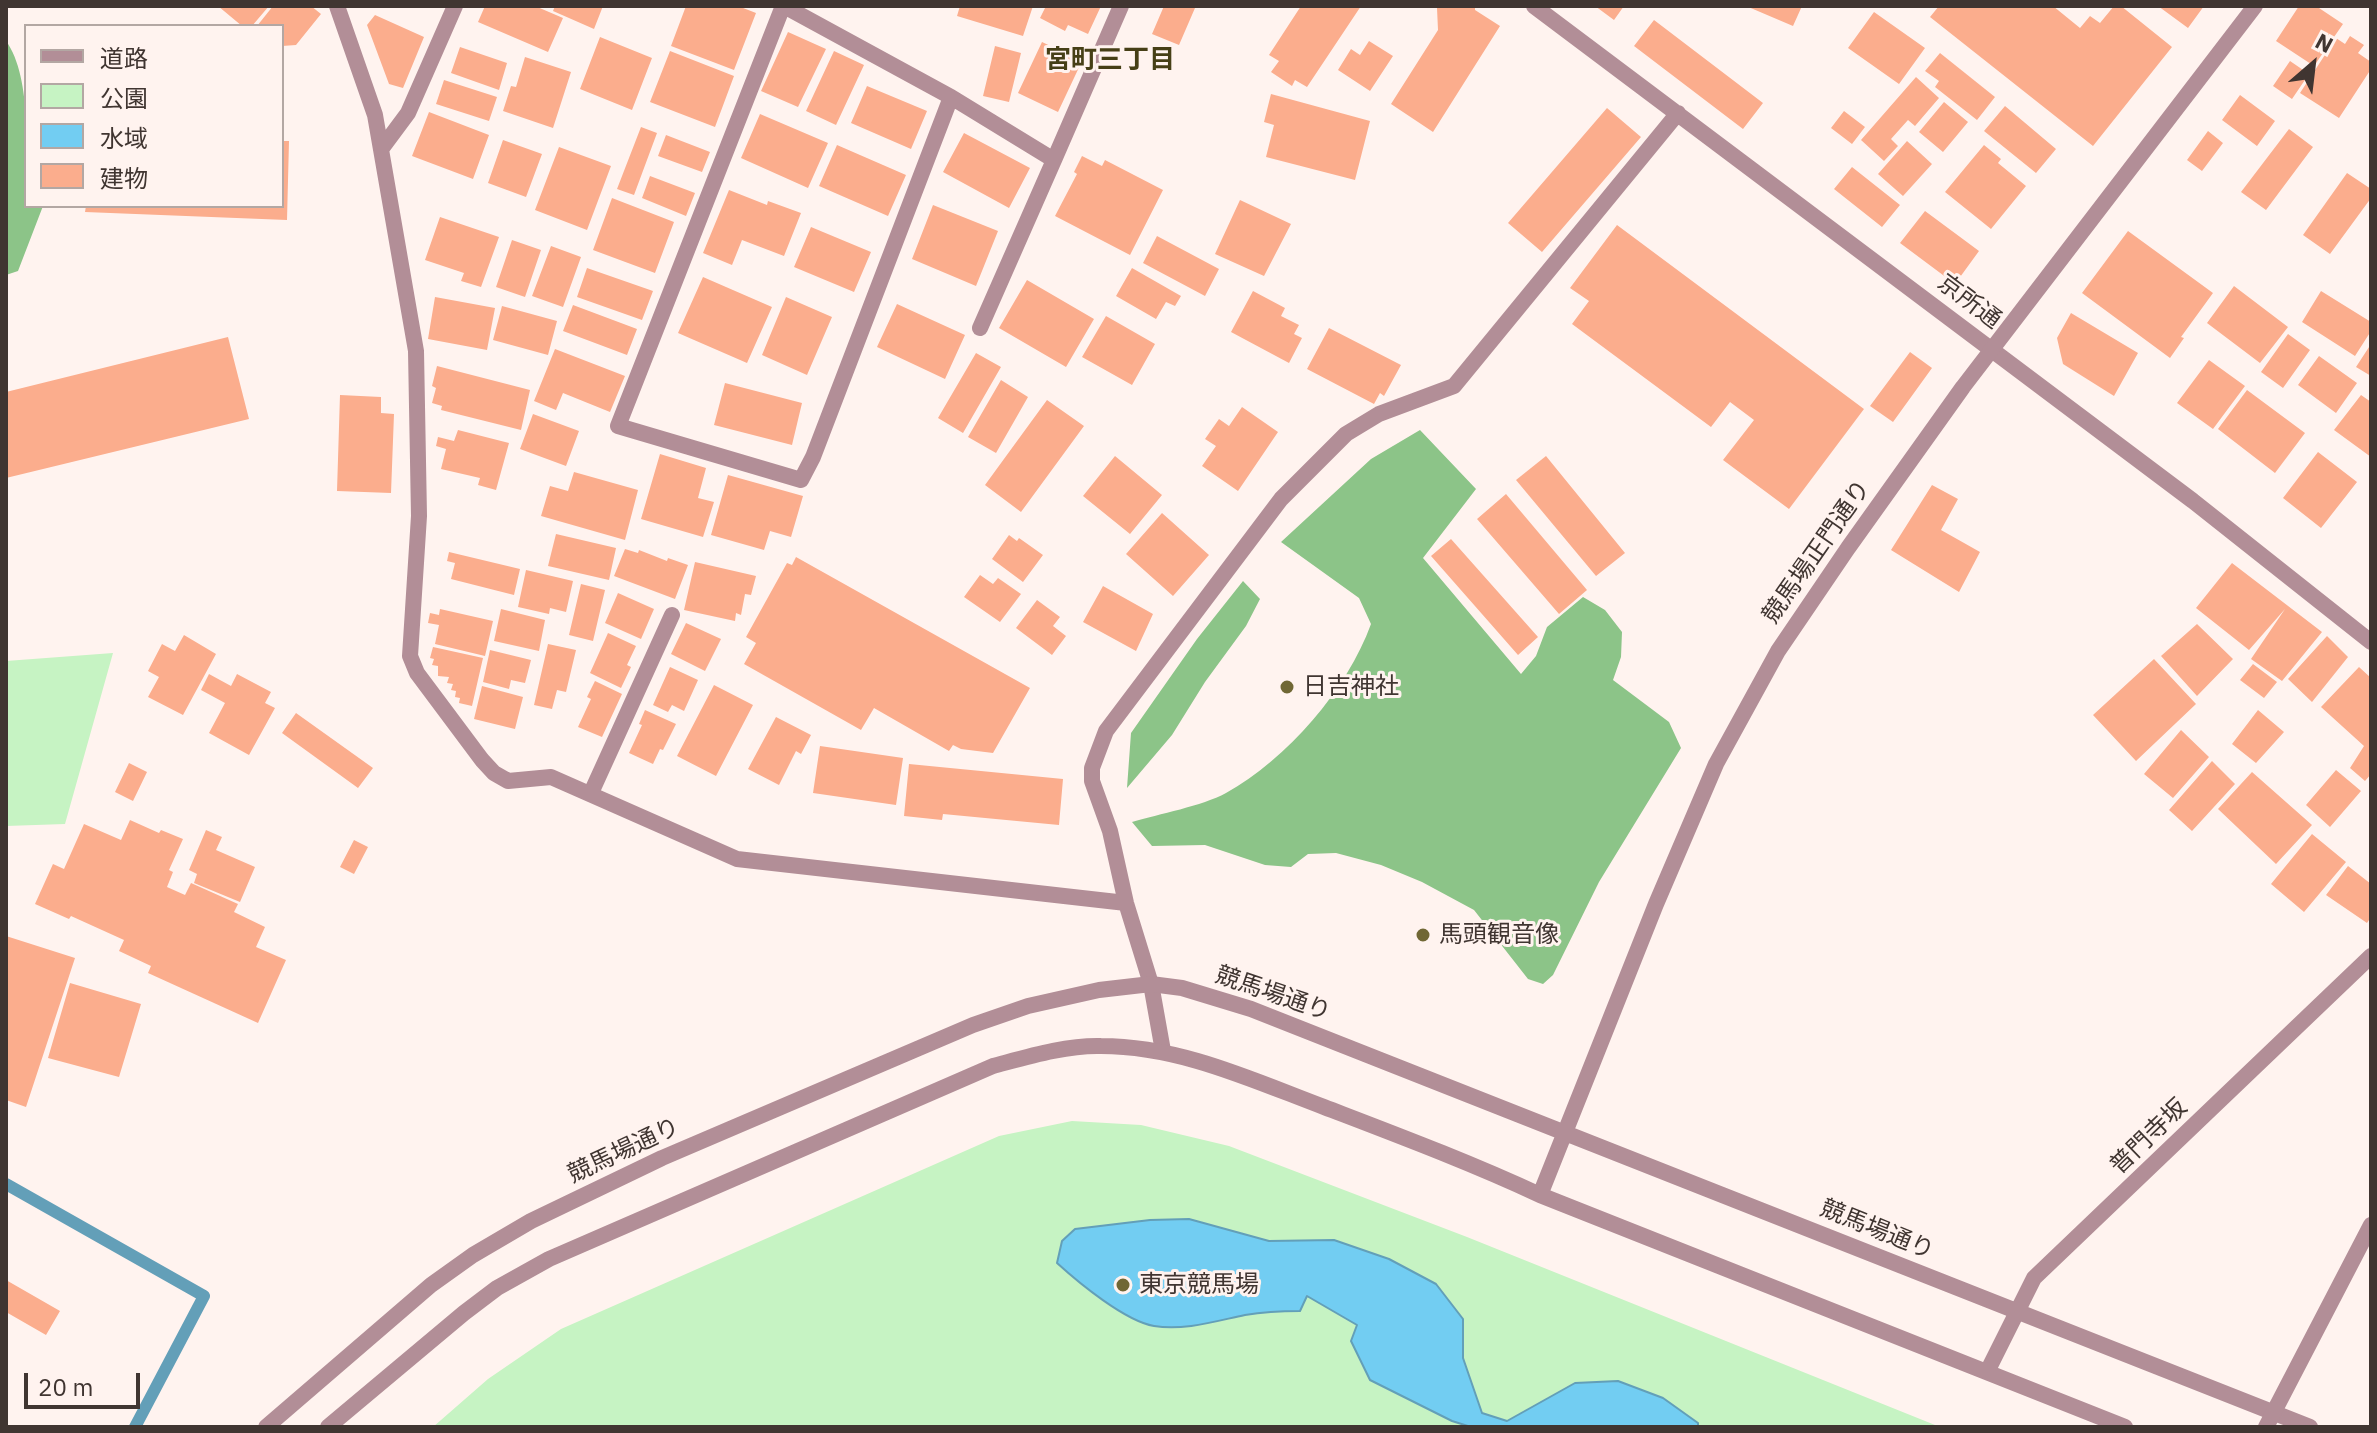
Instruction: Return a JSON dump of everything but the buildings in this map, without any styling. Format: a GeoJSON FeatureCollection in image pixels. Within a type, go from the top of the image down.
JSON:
{"type":"FeatureCollection","features":[{"type":"Feature","properties":{"kind":"street"},"geometry":{"type":"LineString","coordinates":[[337,6],[368,92],[382,148],[416,351],[419,516],[410,656],[417,673],[494,773],[508,781],[551,777],[737,859],[1126,903]]}},
{"type":"Feature","properties":{"kind":"street"},"geometry":{"type":"LineString","coordinates":[[382,148],[408,113],[455,6]]}},
{"type":"Feature","properties":{"kind":"street"},"geometry":{"type":"LineString","coordinates":[[951,97],[813,457],[801,480],[618,426],[784,6],[951,97],[1054,160]]}},
{"type":"Feature","properties":{"kind":"street"},"geometry":{"type":"LineString","coordinates":[[980,328],[1121,6]]}},
{"type":"Feature","properties":{"kind":"street","name":"京所通"},"geometry":{"type":"LineString","coordinates":[[1534,6],[2193,501],[2371,642]]}},
{"type":"Feature","properties":{"kind":"street","name":"競馬場正門通り"},"geometry":{"type":"LineString","coordinates":[[1540,1195],[1656,904],[1716,764],[1778,651],[1848,548],[1992,349],[2255,6]]}},
{"type":"Feature","properties":{"kind":"street"},"geometry":{"type":"LineString","coordinates":[[1163,1051],[1151,984],[1126,903],[1110,831],[1092,781],[1092,768],[1106,731],[1281,499],[1346,434],[1379,414],[1454,386],[1678,113]]}},
{"type":"Feature","properties":{"kind":"street"},"geometry":{"type":"LineString","coordinates":[[591,793],[672,615]]}},
{"type":"Feature","properties":{"kind":"street","name":"普門寺坂"},"geometry":{"type":"LineString","coordinates":[[1987,1372],[2034,1278],[2371,956]]}},
{"type":"Feature","properties":{"kind":"street","name":"競馬場通り"},"geometry":{"type":"LineString","coordinates":[[266,1427],[431,1285],[473,1255],[531,1221],[662,1158],[973,1025],[1042,1003],[1099,990],[1151,984],[1182,988],[1251,1009],[2310,1427]]}},
{"type":"Feature","properties":{"kind":"street"},"geometry":{"type":"LineString","coordinates":[[328,1427],[464,1313],[497,1288],[549,1259],[993,1066],[1030,1056],[1099,1046],[1163,1051],[1235,1073],[1477,1166],[1540,1195],[2125,1427]]}},
{"type":"Feature","properties":{"kind":"street"},"geometry":{"type":"LineString","coordinates":[[2266,1427],[2371,1225]]}},
{"type":"Feature","properties":{"kind":"green space"},"geometry":{"type":"Polygon","coordinates":[[[6,41],[21,76],[24,98],[24,208],[42,208],[18,271],[6,275],[6,41]]]}},
{"type":"Feature","properties":{"kind":"green space"},"geometry":{"type":"Polygon","coordinates":[[[1420,430],[1476,489],[1423,558],[1521,674],[1536,656],[1547,627],[1583,597],[1605,610],[1622,632],[1621,657],[1613,680],[1669,722],[1681,748],[1599,882],[1553,975],[1543,984],[1528,979],[1474,910],[1422,882],[1381,865],[1336,853],[1308,854],[1291,867],[1265,865],[1205,845],[1152,846],[1132,822],[1216,798],[1249,779],[1292,742],[1331,698],[1371,624],[1359,598],[1281,542],[1371,459],[1420,430]]]}},
{"type":"Feature","properties":{"kind":"green space"},"geometry":{"type":"Polygon","coordinates":[[[1243,581],[1260,599],[1246,626],[1205,682],[1172,735],[1127,788],[1131,733],[1197,639],[1243,581]]]}},
{"type":"Feature","properties":{"kind":"green space"},"geometry":{"type":"Polygon","coordinates":[[[113,653],[65,824],[6,826],[6,661],[113,653]]]}},
{"type":"Feature","properties":{"kind":"green space","name":"東京競馬場"},"geometry":{"type":"Polygon","coordinates":[[[1072,1121],[1141,1125],[1229,1146],[1467,1237],[1940,1427],[433,1427],[488,1379],[561,1329],[999,1136],[1072,1121]]]}},
{"type":"Feature","properties":{"kind":"water"},"geometry":{"type":"Polygon","coordinates":[[[1189,1219],[1269,1241],[1334,1240],[1389,1259],[1436,1284],[1463,1319],[1463,1358],[1482,1413],[1507,1421],[1575,1383],[1618,1381],[1663,1398],[1698,1423],[1698,1427],[1471,1427],[1452,1421],[1370,1380],[1351,1341],[1357,1325],[1307,1296],[1300,1311],[1252,1314],[1188,1326],[1154,1326],[1116,1309],[1057,1263],[1062,1241],[1075,1229],[1150,1220],[1189,1219]]]}},
{"type":"Feature","properties":{"kind":"waterway"},"geometry":{"type":"LineString","coordinates":[[6,1184],[204,1296],[135,1427]]}},
{"type":"Feature","properties":{"kind":"place","name":"日吉神社"},"geometry":{"type":"Point","coordinates":[1287,687]}},
{"type":"Feature","properties":{"kind":"place","name":"馬頭観音像"},"geometry":{"type":"Point","coordinates":[1423,935]}},
{"type":"Feature","properties":{"kind":"place","name":"東京競馬場"},"geometry":{"type":"Point","coordinates":[1123,1285]}},
{"type":"Feature","properties":{"kind":"district","name":"宮町三丁目"},"geometry":{"type":"Point","coordinates":[1110,60]}}]}
